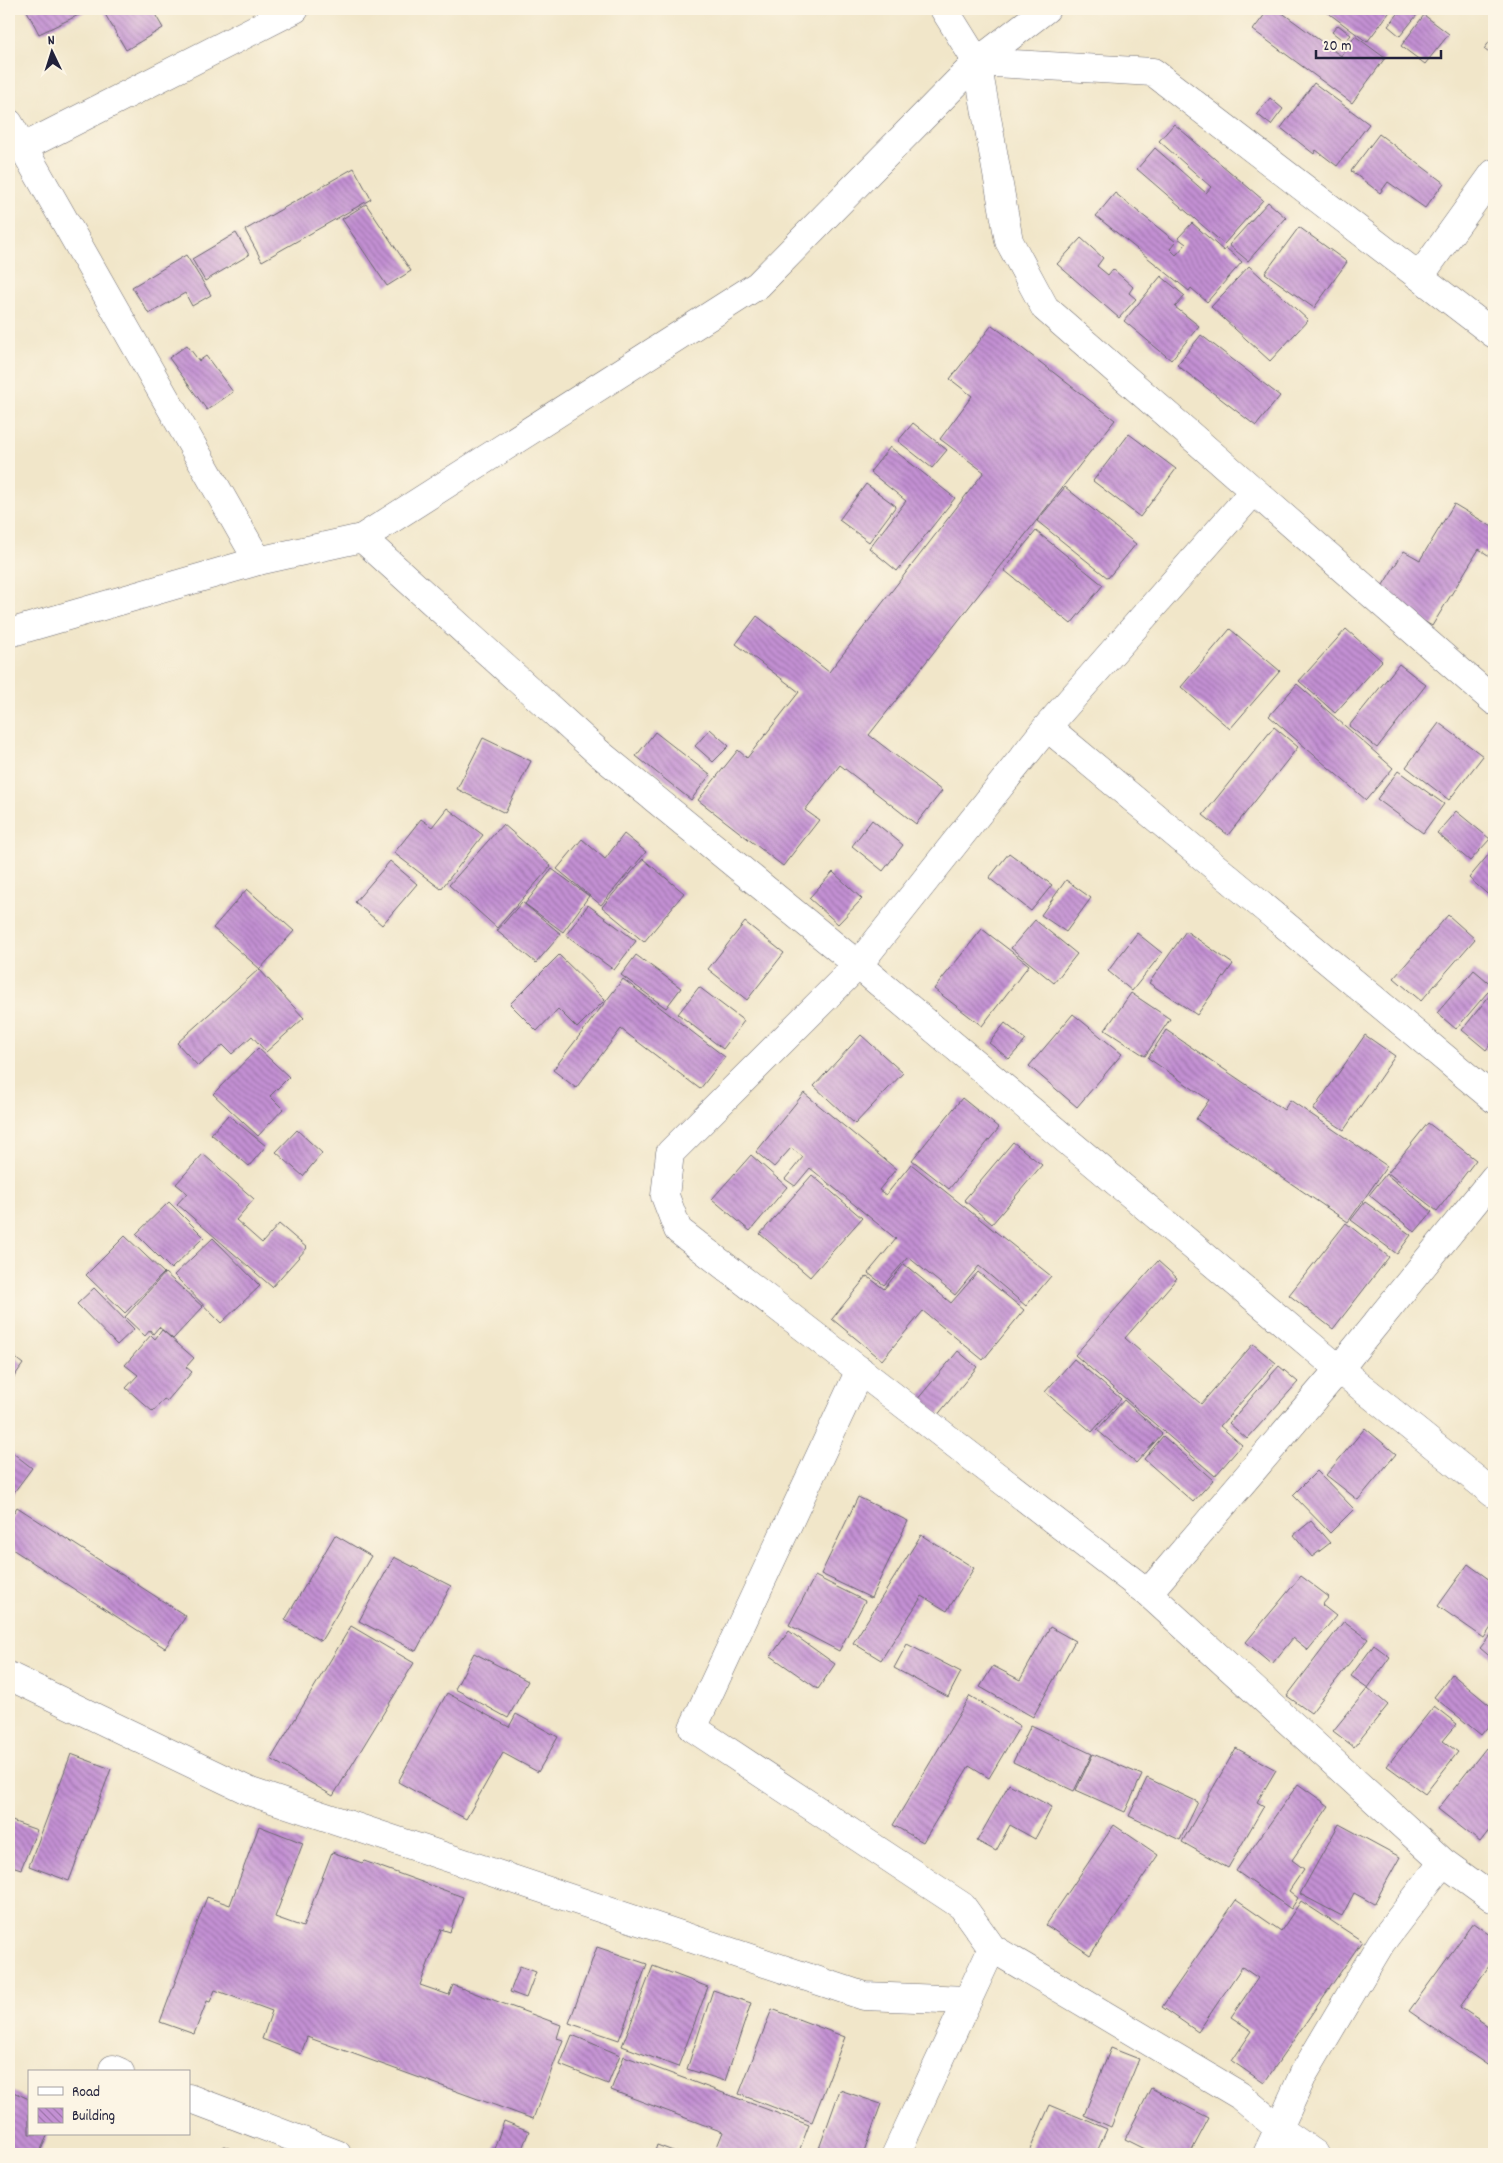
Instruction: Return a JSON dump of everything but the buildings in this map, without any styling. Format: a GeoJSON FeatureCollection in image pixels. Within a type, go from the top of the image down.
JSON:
{"type":"FeatureCollection","features":[{"type":"Feature","properties":{"kind":"street"},"geometry":{"type":"LineString","coordinates":[[22,148],[295,9]]}},
{"type":"Feature","properties":{"kind":"street"},"geometry":{"type":"LineString","coordinates":[[944,9],[978,62],[1009,241],[1045,308],[1494,702]]}},
{"type":"Feature","properties":{"kind":"street"},"geometry":{"type":"LineString","coordinates":[[9,633],[258,561],[362,538],[758,284],[978,62],[1046,9]]}},
{"type":"Feature","properties":{"kind":"street"},"geometry":{"type":"LineString","coordinates":[[978,62],[1153,72],[1494,334]]}},
{"type":"Feature","properties":{"kind":"street"},"geometry":{"type":"LineString","coordinates":[[9,124],[258,561]]}},
{"type":"Feature","properties":{"kind":"street"},"geometry":{"type":"LineString","coordinates":[[1420,276],[1494,173]]}},
{"type":"Feature","properties":{"kind":"street"},"geometry":{"type":"LineString","coordinates":[[1254,492],[1047,726],[858,965],[670,1153],[666,1196],[678,1230],[1148,1592],[1443,1862],[1494,1899]]}},
{"type":"Feature","properties":{"kind":"street"},"geometry":{"type":"LineString","coordinates":[[362,538],[598,753],[858,965],[1339,1368],[1494,1494]]}},
{"type":"Feature","properties":{"kind":"street"},"geometry":{"type":"LineString","coordinates":[[1047,726],[1494,1099]]}},
{"type":"Feature","properties":{"kind":"street"},"geometry":{"type":"LineString","coordinates":[[1148,1592],[1339,1368],[1494,1178]]}},
{"type":"Feature","properties":{"kind":"street"},"geometry":{"type":"LineString","coordinates":[[860,1370],[693,1728],[962,1906],[992,1948],[1239,2096],[1278,2128],[1315,2154]]}},
{"type":"Feature","properties":{"kind":"street"},"geometry":{"type":"LineString","coordinates":[[9,1676],[252,1792],[864,1996],[968,2000]]}},
{"type":"Feature","properties":{"kind":"street"},"geometry":{"type":"LineString","coordinates":[[1267,2154],[1304,2073],[1381,1944],[1443,1862]]}},
{"type":"Feature","properties":{"kind":"street"},"geometry":{"type":"LineString","coordinates":[[896,2154],[992,1948]]}},
{"type":"Feature","properties":{"kind":"street"},"geometry":{"type":"LineString","coordinates":[[190,2098],[337,2154]]}}]}
